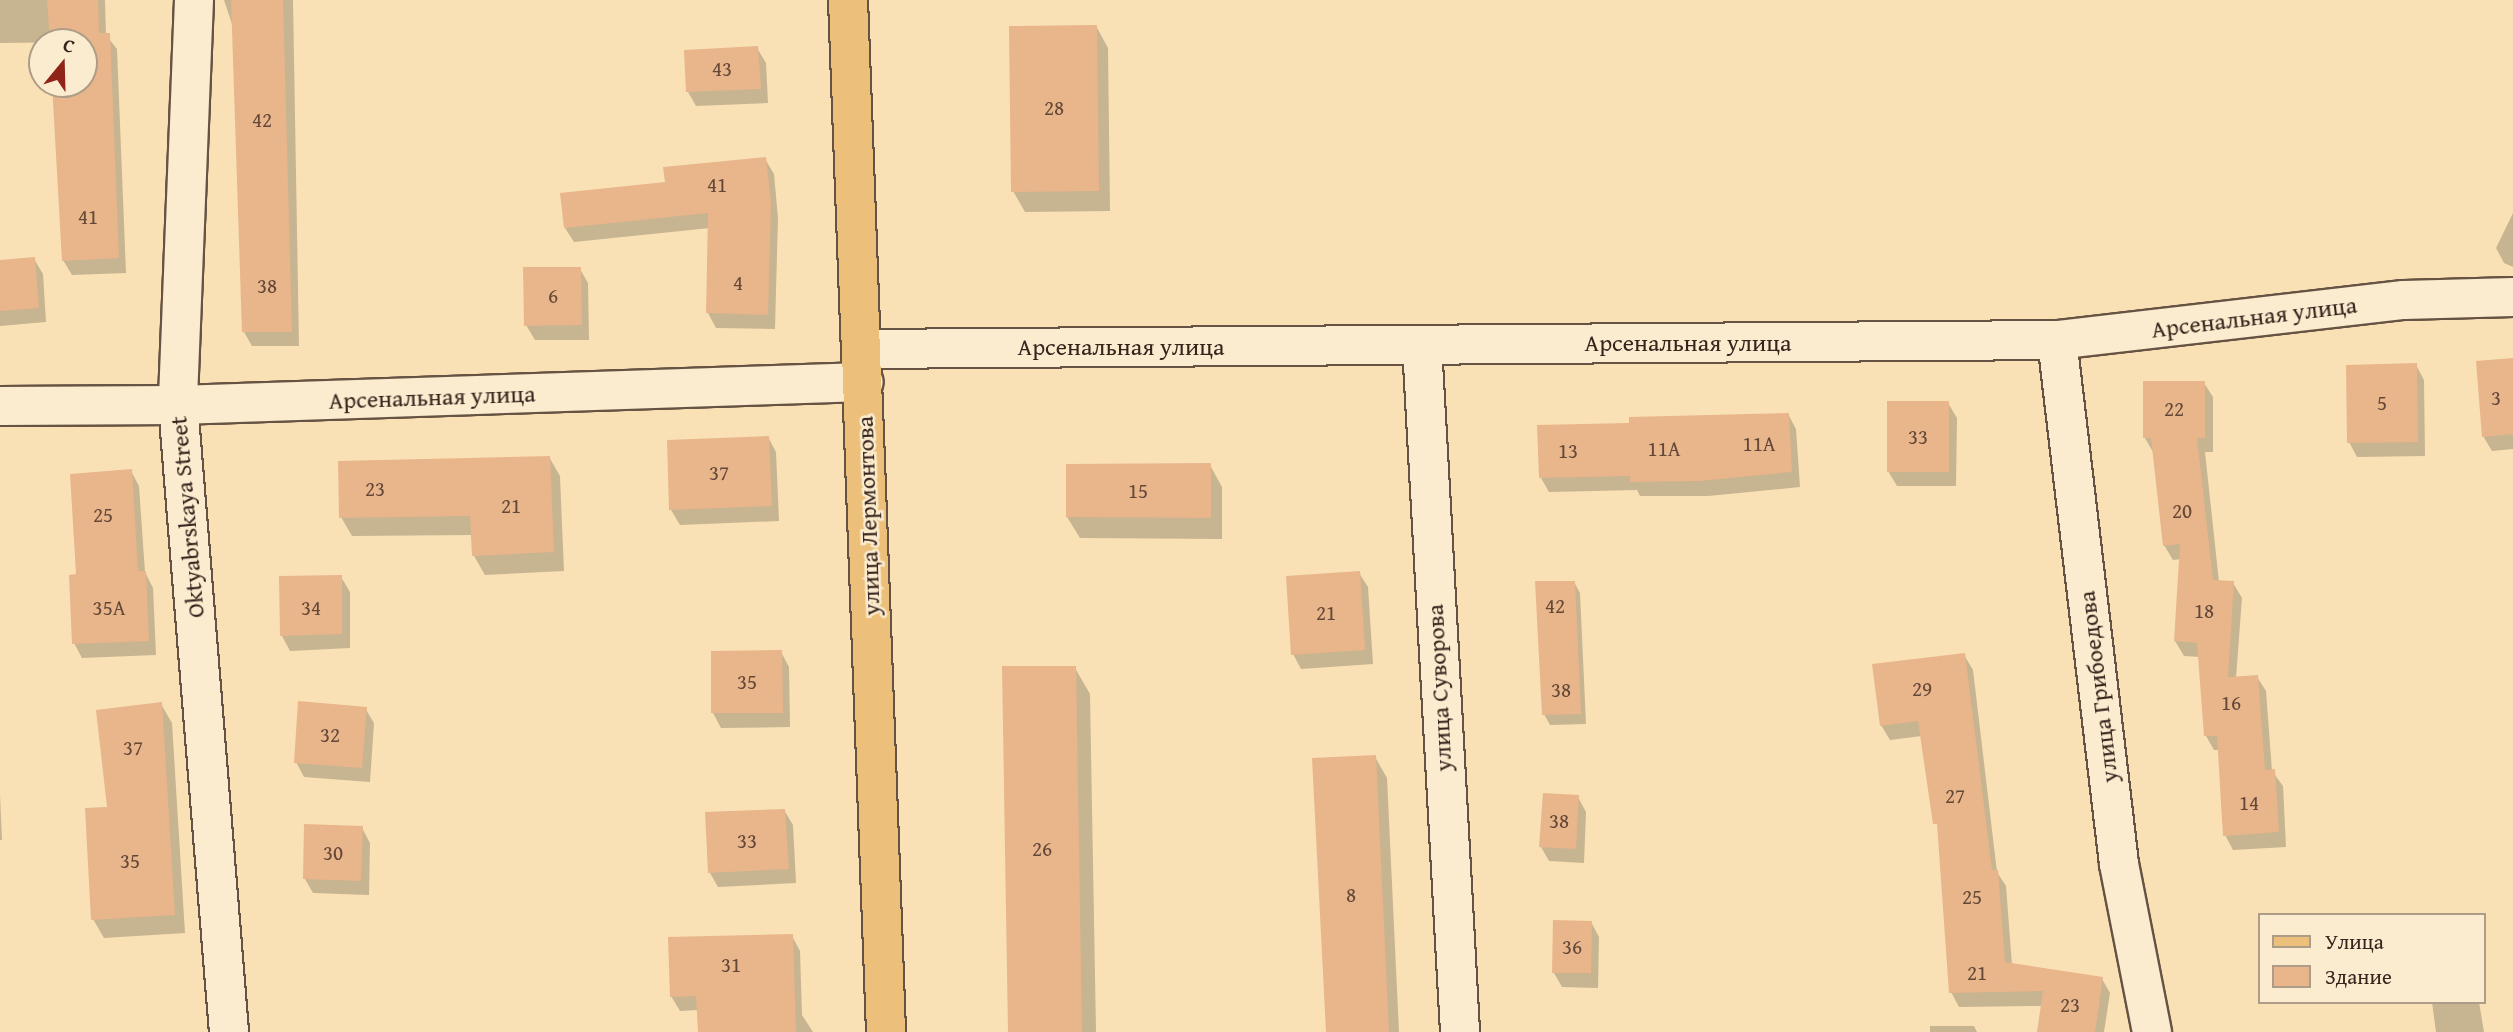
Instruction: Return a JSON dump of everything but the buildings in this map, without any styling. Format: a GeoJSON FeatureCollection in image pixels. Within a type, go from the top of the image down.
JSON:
{"type":"FeatureCollection","features":[{"type":"Feature","properties":{"kind":"main road","name":"улица Лермонтова"},"geometry":{"type":"LineString","coordinates":[[848,0],[886,1032]]}},
{"type":"Feature","properties":{"kind":"street","name":"Oktyabrskaya Street"},"geometry":{"type":"LineString","coordinates":[[194,0],[178,405],[229,1032]]}},
{"type":"Feature","properties":{"kind":"street","name":"Арсенальная улица"},"geometry":{"type":"LineString","coordinates":[[0,406],[178,405],[862,366],[1422,345],[2057,340],[2404,300],[2513,297]]}},
{"type":"Feature","properties":{"kind":"street","name":"улица Грибоедова"},"geometry":{"type":"LineString","coordinates":[[2057,340],[2119,864],[2152,1032]]}},
{"type":"Feature","properties":{"kind":"street","name":"улица Суворова"},"geometry":{"type":"LineString","coordinates":[[1422,345],[1454,988],[1460,1032]]}}]}
